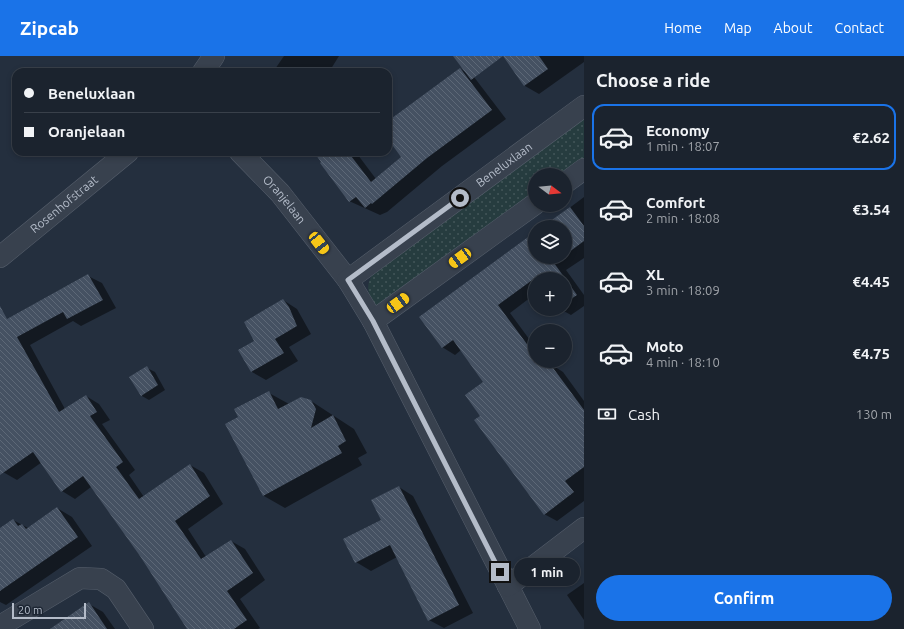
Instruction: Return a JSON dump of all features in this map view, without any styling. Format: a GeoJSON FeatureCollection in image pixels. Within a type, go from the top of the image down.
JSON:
{"type":"FeatureCollection","features":[{"type":"Feature","properties":{"kind":"street"},"geometry":{"type":"LineString","coordinates":[[206,68],[214,56]]}},
{"type":"Feature","properties":{"kind":"street","name":"Beneluxlaan"},"geometry":{"type":"LineString","coordinates":[[348,280],[584,106]]}},
{"type":"Feature","properties":{"kind":"street","name":"Rosenhofstraat"},"geometry":{"type":"LineString","coordinates":[[0,257],[123,156]]}},
{"type":"Feature","properties":{"kind":"street","name":"Oranjelaan"},"geometry":{"type":"LineString","coordinates":[[244,156],[280,193],[348,280],[373,321],[530,629]]}},
{"type":"Feature","properties":{"kind":"street"},"geometry":{"type":"LineString","coordinates":[[572,178],[584,169]]}},
{"type":"Feature","properties":{"kind":"street"},"geometry":{"type":"LineString","coordinates":[[373,321],[528,209]]}},
{"type":"Feature","properties":{"kind":"street"},"geometry":{"type":"LineString","coordinates":[[508,586],[584,528]]}},
{"type":"Feature","properties":{"kind":"street"},"geometry":{"type":"LineString","coordinates":[[0,626],[80,578],[101,579],[116,588],[143,629]]}},
{"type":"Feature","properties":{"kind":"green space"},"geometry":{"type":"Polygon","coordinates":[[[584,118],[584,159],[572,168],[528,168],[528,200],[376,310],[368,292],[370,278],[373,273],[584,118]]]}},
{"type":"Feature","properties":{"kind":"building"},"geometry":{"type":"Polygon","coordinates":[[[453,56],[503,56],[471,80],[453,56]]]}},
{"type":"Feature","properties":{"kind":"building"},"geometry":{"type":"Polygon","coordinates":[[[503,56],[539,56],[548,69],[524,86],[503,56]]]}},
{"type":"Feature","properties":{"kind":"building"},"geometry":{"type":"Polygon","coordinates":[[[460,68],[492,110],[427,158],[372,204],[371,203],[365,208],[356,197],[349,202],[320,163],[321,162],[317,156],[351,156],[371,182],[401,157],[392,145],[392,118],[460,68]]]}},
{"type":"Feature","properties":{"kind":"building"},"geometry":{"type":"Polygon","coordinates":[[[572,210],[584,226],[584,241],[572,250],[572,220],[552,220],[563,212],[572,212],[572,210]]]}},
{"type":"Feature","properties":{"kind":"building"},"geometry":{"type":"Polygon","coordinates":[[[528,237],[528,264],[555,264],[560,272],[528,272],[528,283],[498,305],[528,346],[528,368],[553,368],[584,410],[584,467],[565,481],[574,492],[544,515],[474,420],[480,416],[465,395],[483,382],[453,340],[442,348],[419,317],[528,237]]]}},
{"type":"Feature","properties":{"kind":"building"},"geometry":{"type":"Polygon","coordinates":[[[88,274],[103,300],[67,319],[63,312],[17,337],[59,412],[86,395],[97,412],[90,416],[123,462],[116,467],[139,499],[190,464],[210,496],[175,521],[201,559],[231,540],[253,573],[227,591],[247,620],[234,629],[187,629],[140,556],[83,476],[61,492],[33,452],[0,475],[0,306],[7,319],[88,274]]]}},
{"type":"Feature","properties":{"kind":"building"},"geometry":{"type":"Polygon","coordinates":[[[572,288],[577,295],[572,298],[572,288]]]}},
{"type":"Feature","properties":{"kind":"building"},"geometry":{"type":"Polygon","coordinates":[[[283,299],[289,307],[297,326],[275,339],[284,353],[251,372],[238,350],[254,341],[244,322],[283,299]]]}},
{"type":"Feature","properties":{"kind":"building"},"geometry":{"type":"Polygon","coordinates":[[[147,366],[158,385],[141,396],[129,377],[147,366]]]}},
{"type":"Feature","properties":{"kind":"building"},"geometry":{"type":"Polygon","coordinates":[[[269,391],[278,409],[301,397],[311,400],[316,409],[311,428],[333,415],[346,441],[338,446],[342,453],[263,496],[225,424],[238,417],[234,409],[269,391]]]}},
{"type":"Feature","properties":{"kind":"building"},"geometry":{"type":"Polygon","coordinates":[[[399,486],[459,605],[428,621],[390,545],[355,563],[343,539],[381,520],[371,500],[399,486]]]}},
{"type":"Feature","properties":{"kind":"building"},"geometry":{"type":"Polygon","coordinates":[[[57,507],[78,537],[0,591],[0,528],[13,519],[18,526],[22,524],[26,529],[57,507]]]}},
{"type":"Feature","properties":{"kind":"building"},"geometry":{"type":"Polygon","coordinates":[[[89,602],[107,629],[50,629],[89,602]]]}},
{"type":"Feature","properties":{"kind":"route"},"geometry":{"type":"LineString","coordinates":[[460,198],[348,280],[373,321],[500,572]]}}]}
